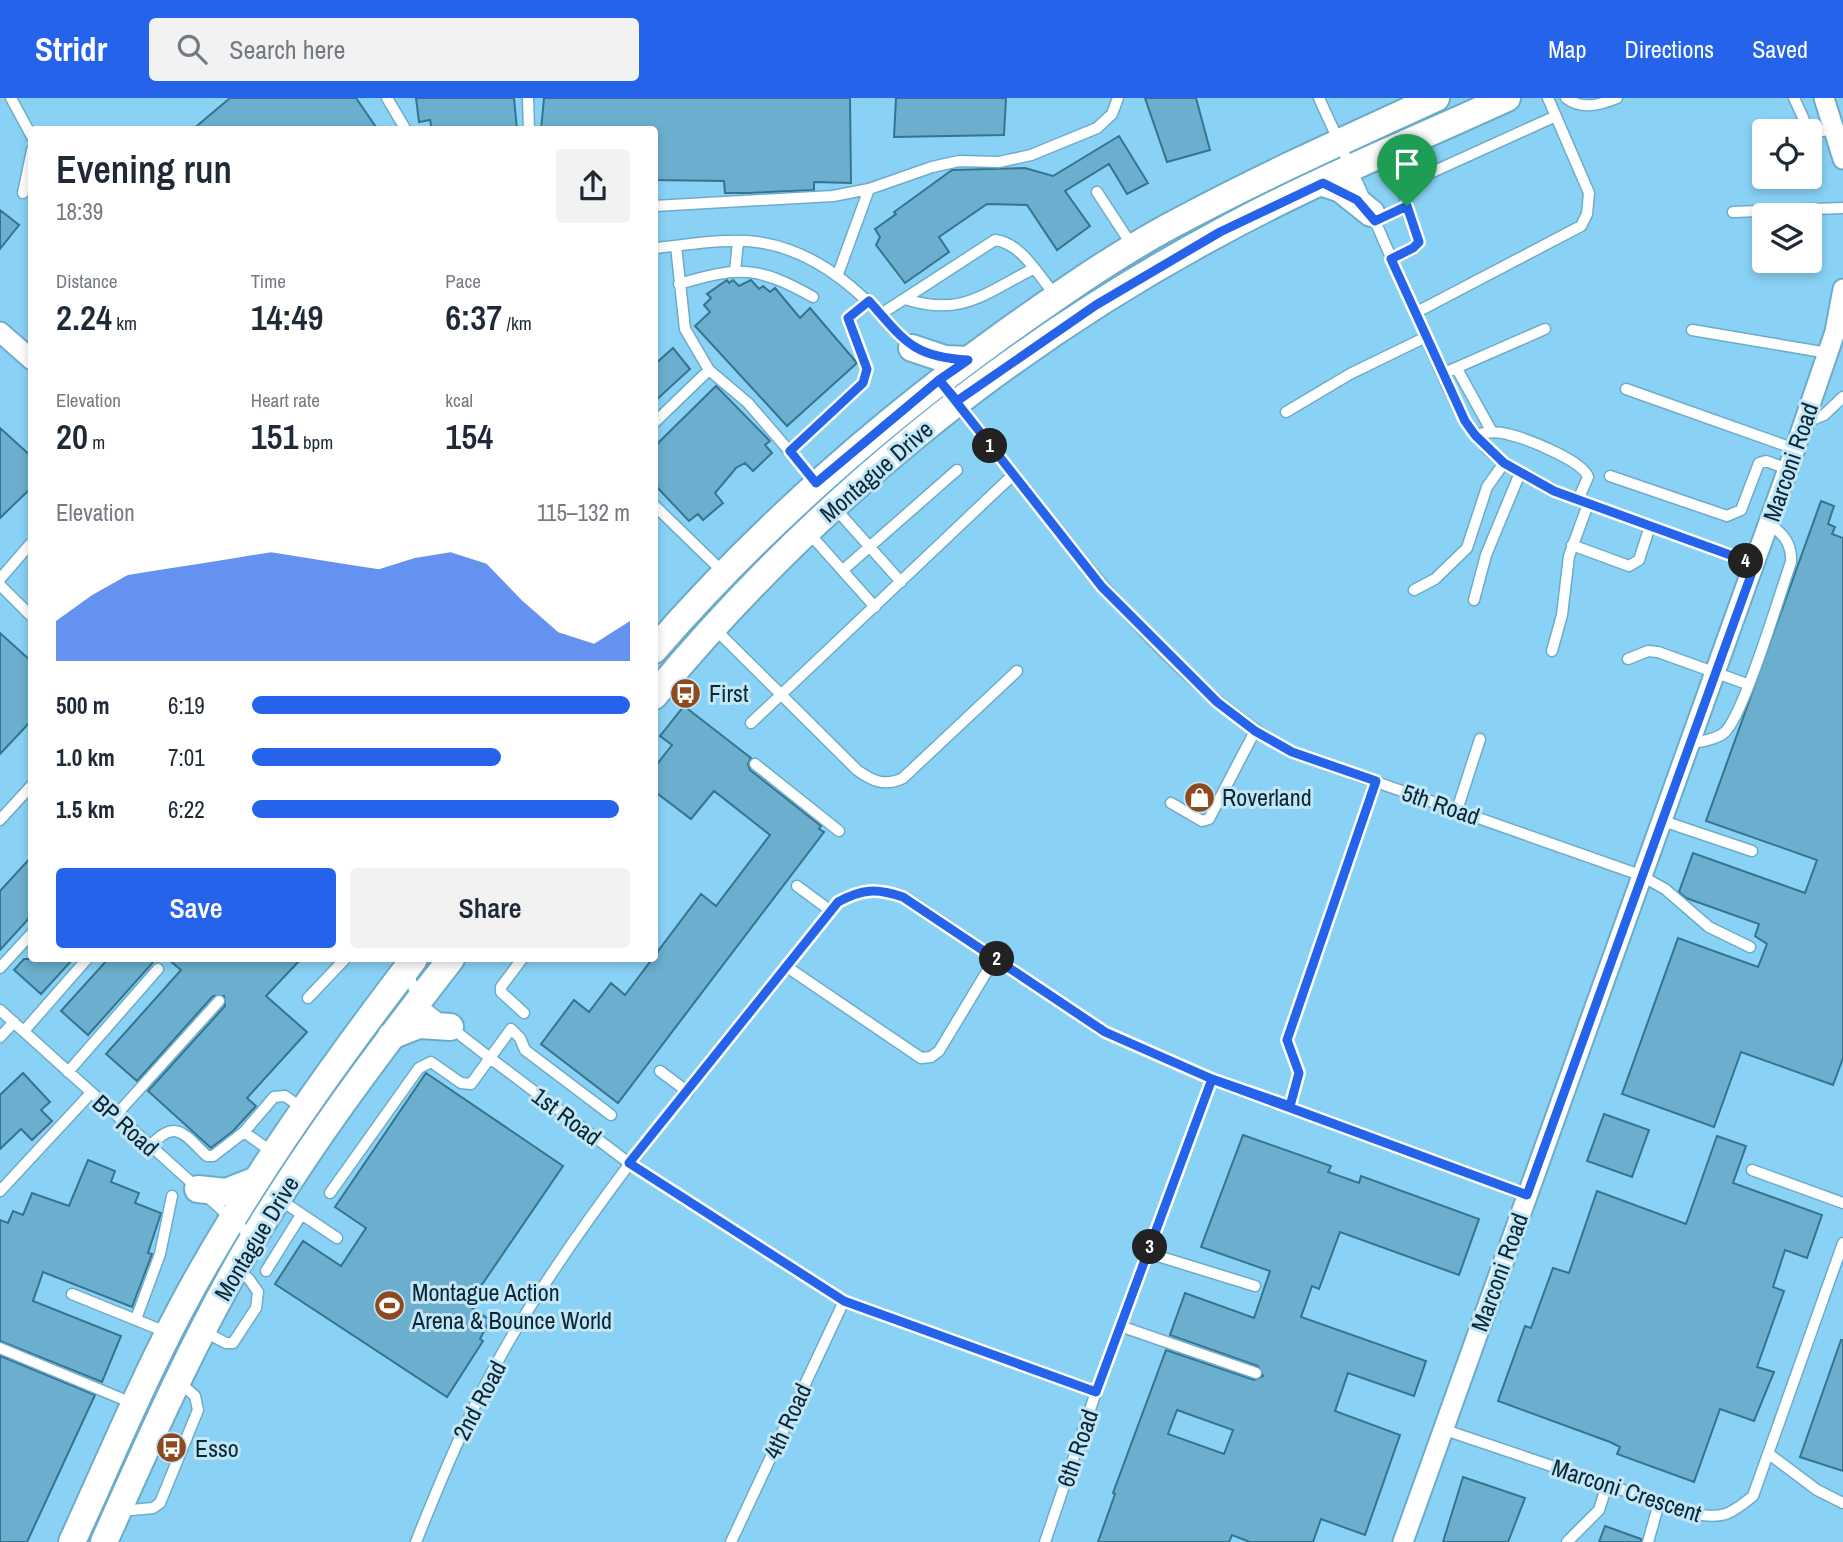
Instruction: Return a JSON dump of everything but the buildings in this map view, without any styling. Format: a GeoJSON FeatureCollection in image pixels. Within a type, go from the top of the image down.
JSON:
{"type":"FeatureCollection","features":[{"type":"Feature","properties":{"kind":"main road","name":"Montague Drive"},"geometry":{"type":"LineString","coordinates":[[658,645],[723,573],[816,483],[927,366],[968,360],[1056,297],[1185,217],[1436,98]]}},
{"type":"Feature","properties":{"kind":"main road","name":"Montague Drive"},"geometry":{"type":"LineString","coordinates":[[658,691],[714,627],[808,531],[957,401],[1096,305],[1220,232],[1507,98]]}},
{"type":"Feature","properties":{"kind":"main road"},"geometry":{"type":"LineString","coordinates":[[1323,183],[1341,190],[1373,217]]}},
{"type":"Feature","properties":{"kind":"main road"},"geometry":{"type":"LineString","coordinates":[[927,366],[945,359],[968,360]]}},
{"type":"Feature","properties":{"kind":"main road","name":"Montague Drive"},"geometry":{"type":"LineString","coordinates":[[72,1542],[170,1333],[254,1181],[302,1108],[408,962]]}},
{"type":"Feature","properties":{"kind":"main road","name":"Montague Drive"},"geometry":{"type":"LineString","coordinates":[[104,1542],[203,1331],[254,1238],[335,1111],[449,962]]}},
{"type":"Feature","properties":{"kind":"main road"},"geometry":{"type":"LineString","coordinates":[[391,1036],[419,1024],[450,1027]]}},
{"type":"Feature","properties":{"kind":"main road"},"geometry":{"type":"LineString","coordinates":[[198,1189],[226,1192],[254,1181]]}},
{"type":"Feature","properties":{"kind":"street"},"geometry":{"type":"LineString","coordinates":[[1824,98],[1843,157]]}},
{"type":"Feature","properties":{"kind":"street","name":"Marconi Road"},"geometry":{"type":"LineString","coordinates":[[1403,1542],[1640,875],[1755,564],[1828,353],[1839,334],[1843,289]]}},
{"type":"Feature","properties":{"kind":"street"},"geometry":{"type":"LineString","coordinates":[[0,332],[24,354]]}},
{"type":"Feature","properties":{"kind":"lane"},"geometry":{"type":"LineString","coordinates":[[11,98],[28,130]]}},
{"type":"Feature","properties":{"kind":"lane"},"geometry":{"type":"LineString","coordinates":[[387,98],[404,126]]}},
{"type":"Feature","properties":{"kind":"lane"},"geometry":{"type":"LineString","coordinates":[[528,98],[529,126]]}},
{"type":"Feature","properties":{"kind":"lane"},"geometry":{"type":"LineString","coordinates":[[658,206],[833,197],[869,189],[958,161],[999,162],[1031,155],[1097,128],[1112,114],[1118,98]]}},
{"type":"Feature","properties":{"kind":"lane"},"geometry":{"type":"LineString","coordinates":[[1319,98],[1442,374],[1475,435],[1504,463],[1520,473],[1583,502],[1755,564]]}},
{"type":"Feature","properties":{"kind":"lane"},"geometry":{"type":"LineString","coordinates":[[1415,313],[1581,226],[1587,214],[1589,193],[1548,98]]}},
{"type":"Feature","properties":{"kind":"lane"},"geometry":{"type":"LineString","coordinates":[[1566,98],[1576,104],[1586,105],[1600,105],[1617,98]]}},
{"type":"Feature","properties":{"kind":"lane"},"geometry":{"type":"LineString","coordinates":[[1794,98],[1806,124],[1822,131],[1835,129]]}},
{"type":"Feature","properties":{"kind":"lane"},"geometry":{"type":"LineString","coordinates":[[1391,259],[1419,242],[1403,192],[1406,184],[1556,116]]}},
{"type":"Feature","properties":{"kind":"lane"},"geometry":{"type":"LineString","coordinates":[[23,193],[28,169]]}},
{"type":"Feature","properties":{"kind":"lane"},"geometry":{"type":"LineString","coordinates":[[838,274],[869,189]]}},
{"type":"Feature","properties":{"kind":"lane"},"geometry":{"type":"LineString","coordinates":[[1097,192],[1134,248]]}},
{"type":"Feature","properties":{"kind":"lane"},"geometry":{"type":"LineString","coordinates":[[1373,217],[1407,206]]}},
{"type":"Feature","properties":{"kind":"lane"},"geometry":{"type":"LineString","coordinates":[[1733,212],[1843,208]]}},
{"type":"Feature","properties":{"kind":"lane"},"geometry":{"type":"LineString","coordinates":[[881,314],[995,240],[1008,242],[1056,297]]}},
{"type":"Feature","properties":{"kind":"lane","name":"5th Road"},"geometry":{"type":"LineString","coordinates":[[658,248],[758,242],[803,257],[838,274],[869,301],[957,401],[1102,587],[1217,702],[1255,731],[1292,752],[1640,875],[1665,889],[1709,927],[1750,947]]}},
{"type":"Feature","properties":{"kind":"lane"},"geometry":{"type":"LineString","coordinates":[[735,271],[738,243]]}},
{"type":"Feature","properties":{"kind":"lane"},"geometry":{"type":"LineString","coordinates":[[676,246],[685,329],[709,370],[748,403],[816,483]]}},
{"type":"Feature","properties":{"kind":"lane"},"geometry":{"type":"LineString","coordinates":[[905,299],[926,306],[951,307],[1033,269]]}},
{"type":"Feature","properties":{"kind":"lane"},"geometry":{"type":"LineString","coordinates":[[679,284],[735,271],[757,272],[779,278],[813,297]]}},
{"type":"Feature","properties":{"kind":"lane"},"geometry":{"type":"LineString","coordinates":[[790,451],[863,383],[867,369],[848,318],[869,301]]}},
{"type":"Feature","properties":{"kind":"lane"},"geometry":{"type":"LineString","coordinates":[[1442,374],[1545,329]]}},
{"type":"Feature","properties":{"kind":"lane"},"geometry":{"type":"LineString","coordinates":[[1692,330],[1828,353]]}},
{"type":"Feature","properties":{"kind":"lane"},"geometry":{"type":"LineString","coordinates":[[1286,412],[1350,374],[1426,337]]}},
{"type":"Feature","properties":{"kind":"lane"},"geometry":{"type":"LineString","coordinates":[[1457,369],[1492,432]]}},
{"type":"Feature","properties":{"kind":"lane"},"geometry":{"type":"LineString","coordinates":[[658,419],[709,370]]}},
{"type":"Feature","properties":{"kind":"lane"},"geometry":{"type":"LineString","coordinates":[[1626,389],[1795,449]]}},
{"type":"Feature","properties":{"kind":"lane"},"geometry":{"type":"LineString","coordinates":[[1804,423],[1824,415],[1843,397]]}},
{"type":"Feature","properties":{"kind":"lane"},"geometry":{"type":"LineString","coordinates":[[1475,435],[1492,432],[1521,438],[1583,468],[1588,477],[1564,580],[1562,615],[1552,651]]}},
{"type":"Feature","properties":{"kind":"lane"},"geometry":{"type":"LineString","coordinates":[[1610,476],[1727,516],[1741,510],[1759,463],[1766,461],[1788,469]]}},
{"type":"Feature","properties":{"kind":"lane"},"geometry":{"type":"LineString","coordinates":[[1414,590],[1435,579],[1467,548],[1487,487],[1504,463]]}},
{"type":"Feature","properties":{"kind":"lane"},"geometry":{"type":"LineString","coordinates":[[843,570],[957,470]]}},
{"type":"Feature","properties":{"kind":"lane"},"geometry":{"type":"LineString","coordinates":[[1474,600],[1486,555],[1520,473]]}},
{"type":"Feature","properties":{"kind":"lane"},"geometry":{"type":"LineString","coordinates":[[751,723],[1014,474]]}},
{"type":"Feature","properties":{"kind":"lane"},"geometry":{"type":"LineString","coordinates":[[834,507],[901,582]]}},
{"type":"Feature","properties":{"kind":"lane"},"geometry":{"type":"LineString","coordinates":[[658,509],[723,573]]}},
{"type":"Feature","properties":{"kind":"lane"},"geometry":{"type":"LineString","coordinates":[[1688,744],[1723,734],[1734,722],[1791,562],[1791,549],[1783,534],[1769,523]]}},
{"type":"Feature","properties":{"kind":"lane"},"geometry":{"type":"LineString","coordinates":[[1573,545],[1629,566],[1639,560],[1650,526]]}},
{"type":"Feature","properties":{"kind":"lane"},"geometry":{"type":"LineString","coordinates":[[808,531],[875,607]]}},
{"type":"Feature","properties":{"kind":"lane"},"geometry":{"type":"LineString","coordinates":[[0,579],[28,547]]}},
{"type":"Feature","properties":{"kind":"lane"},"geometry":{"type":"LineString","coordinates":[[0,585],[28,613]]}},
{"type":"Feature","properties":{"kind":"lane"},"geometry":{"type":"LineString","coordinates":[[714,627],[870,780],[895,782],[1017,671]]}},
{"type":"Feature","properties":{"kind":"lane"},"geometry":{"type":"LineString","coordinates":[[1628,659],[1648,651],[1658,652],[1747,684]]}},
{"type":"Feature","properties":{"kind":"lane"},"geometry":{"type":"LineString","coordinates":[[1171,803],[1202,821],[1209,819],[1255,731]]}},
{"type":"Feature","properties":{"kind":"lane"},"geometry":{"type":"LineString","coordinates":[[1457,810],[1480,739]]}},
{"type":"Feature","properties":{"kind":"lane"},"geometry":{"type":"LineString","coordinates":[[755,764],[839,831]]}},
{"type":"Feature","properties":{"kind":"lane"},"geometry":{"type":"LineString","coordinates":[[1290,1106],[1299,1073],[1287,1040],[1376,781]]}},
{"type":"Feature","properties":{"kind":"lane"},"geometry":{"type":"LineString","coordinates":[[0,820],[28,789]]}},
{"type":"Feature","properties":{"kind":"lane"},"geometry":{"type":"LineString","coordinates":[[1660,820],[1752,851]]}},
{"type":"Feature","properties":{"kind":"lane"},"geometry":{"type":"LineString","coordinates":[[797,886],[831,911]]}},
{"type":"Feature","properties":{"kind":"lane","name":"2nd Road"},"geometry":{"type":"LineString","coordinates":[[416,1542],[459,1436],[515,1331],[629,1163],[838,902],[859,891],[881,889],[903,897],[995,958]]}},
{"type":"Feature","properties":{"kind":"lane"},"geometry":{"type":"LineString","coordinates":[[0,968],[28,937]]}},
{"type":"Feature","properties":{"kind":"lane"},"geometry":{"type":"LineString","coordinates":[[787,967],[921,1058],[931,1057],[939,1051],[995,958],[1105,1032],[1212,1079],[1527,1195]]}},
{"type":"Feature","properties":{"kind":"lane"},"geometry":{"type":"LineString","coordinates":[[24,1031],[84,962]]}},
{"type":"Feature","properties":{"kind":"lane"},"geometry":{"type":"LineString","coordinates":[[308,998],[342,962]]}},
{"type":"Feature","properties":{"kind":"lane"},"geometry":{"type":"LineString","coordinates":[[408,962],[418,1002]]}},
{"type":"Feature","properties":{"kind":"lane"},"geometry":{"type":"LineString","coordinates":[[520,962],[501,987],[501,992],[524,1013]]}},
{"type":"Feature","properties":{"kind":"lane"},"geometry":{"type":"LineString","coordinates":[[68,1072],[158,969]]}},
{"type":"Feature","properties":{"kind":"lane"},"geometry":{"type":"LineString","coordinates":[[116,1115],[219,1001]]}},
{"type":"Feature","properties":{"kind":"lane","name":"1st Road"},"geometry":{"type":"LineString","coordinates":[[418,1002],[629,1163],[844,1301],[1096,1392]]}},
{"type":"Feature","properties":{"kind":"lane","name":"BP Road"},"geometry":{"type":"LineString","coordinates":[[0,1010],[254,1238]]}},
{"type":"Feature","properties":{"kind":"lane"},"geometry":{"type":"LineString","coordinates":[[0,1037],[14,1022]]}},
{"type":"Feature","properties":{"kind":"lane"},"geometry":{"type":"LineString","coordinates":[[330,1193],[419,1068],[431,1062],[466,1085],[471,1084],[511,1029],[520,1038],[525,1050],[611,1115]]}},
{"type":"Feature","properties":{"kind":"lane"},"geometry":{"type":"LineString","coordinates":[[660,1071],[688,1092]]}},
{"type":"Feature","properties":{"kind":"lane","name":"6th Road"},"geometry":{"type":"LineString","coordinates":[[1045,1542],[1096,1392],[1212,1079]]}},
{"type":"Feature","properties":{"kind":"lane"},"geometry":{"type":"LineString","coordinates":[[0,1191],[91,1093]]}},
{"type":"Feature","properties":{"kind":"lane"},"geometry":{"type":"LineString","coordinates":[[150,1146],[162,1133],[180,1131],[207,1156],[212,1156],[244,1132],[269,1101],[280,1094],[302,1108]]}},
{"type":"Feature","properties":{"kind":"lane"},"geometry":{"type":"LineString","coordinates":[[244,1132],[272,1152]]}},
{"type":"Feature","properties":{"kind":"lane"},"geometry":{"type":"LineString","coordinates":[[1752,1170],[1843,1203]]}},
{"type":"Feature","properties":{"kind":"lane"},"geometry":{"type":"LineString","coordinates":[[136,1319],[160,1254],[172,1196]]}},
{"type":"Feature","properties":{"kind":"lane"},"geometry":{"type":"LineString","coordinates":[[278,1199],[337,1238]]}},
{"type":"Feature","properties":{"kind":"lane"},"geometry":{"type":"LineString","coordinates":[[266,1271],[301,1215]]}},
{"type":"Feature","properties":{"kind":"lane","name":"Marconi Crescent"},"geometry":{"type":"LineString","coordinates":[[1442,1429],[1659,1503],[1714,1518],[1736,1510],[1753,1496],[1843,1243]]}},
{"type":"Feature","properties":{"kind":"lane"},"geometry":{"type":"LineString","coordinates":[[1147,1253],[1255,1286]]}},
{"type":"Feature","properties":{"kind":"lane"},"geometry":{"type":"LineString","coordinates":[[203,1331],[226,1343],[233,1343],[256,1308],[258,1292],[249,1279],[236,1269]]}},
{"type":"Feature","properties":{"kind":"lane"},"geometry":{"type":"LineString","coordinates":[[72,1294],[170,1333]]}},
{"type":"Feature","properties":{"kind":"lane","name":"4th Road"},"geometry":{"type":"LineString","coordinates":[[731,1542],[844,1301]]}},
{"type":"Feature","properties":{"kind":"lane"},"geometry":{"type":"LineString","coordinates":[[1120,1326],[1256,1373]]}},
{"type":"Feature","properties":{"kind":"lane"},"geometry":{"type":"LineString","coordinates":[[0,1348],[136,1404]]}},
{"type":"Feature","properties":{"kind":"lane"},"geometry":{"type":"LineString","coordinates":[[1769,1454],[1817,1490],[1843,1503]]}},
{"type":"Feature","properties":{"kind":"lane"},"geometry":{"type":"LineString","coordinates":[[1567,1542],[1577,1529],[1595,1515],[1607,1485]]}},
{"type":"Feature","properties":{"kind":"lane"},"geometry":{"type":"LineString","coordinates":[[1648,1542],[1659,1503]]}},
{"type":"Feature","properties":{"kind":"shaded area"},"geometry":{"type":"Polygon","coordinates":[[[0,98],[1843,98],[1843,1542],[0,1542],[0,98]]]}},
{"type":"Feature","properties":{"kind":"place","name":"First"},"geometry":{"type":"Point","coordinates":[686,693]}},
{"type":"Feature","properties":{"kind":"place","name":"Roverland"},"geometry":{"type":"Point","coordinates":[1199,797]}},
{"type":"Feature","properties":{"kind":"place","name":"Montague Action Arena & Bounce World"},"geometry":{"type":"Point","coordinates":[389,1306]}},
{"type":"Feature","properties":{"kind":"place","name":"Esso"},"geometry":{"type":"Point","coordinates":[172,1448]}},
{"type":"Feature","properties":{"kind":"route"},"geometry":{"type":"LineString","coordinates":[[1407,206],[1375,221],[1371,213],[1357,200],[1323,183],[1220,232],[1096,305],[957,401],[939,380],[816,483],[790,451],[860,389],[867,369],[848,318],[869,301],[912,348],[945,359],[968,360],[939,380],[1102,587],[1217,702],[1255,731],[1292,752],[1376,781],[1287,1040],[1299,1073],[1290,1106],[1212,1079],[1105,1032],[903,897],[881,889],[859,891],[838,902],[629,1163],[844,1301],[1096,1392],[1212,1079],[1527,1195],[1640,875],[1755,564],[1554,491],[1520,473],[1488,450],[1465,421],[1391,259],[1419,242],[1420,238],[1407,206]]}}]}
